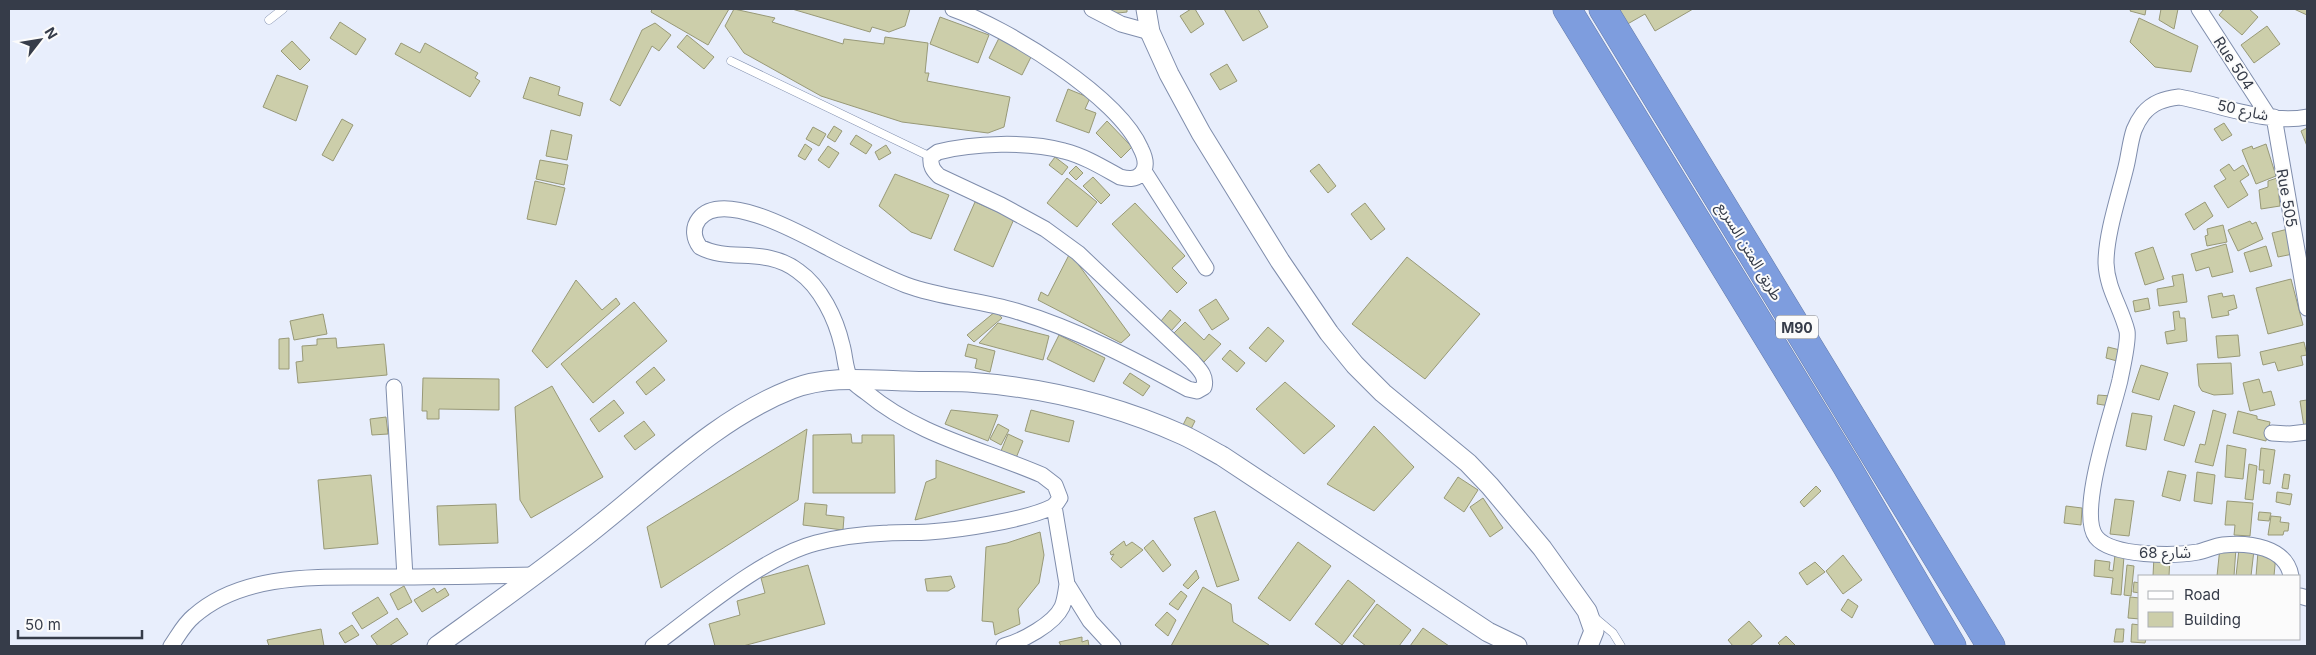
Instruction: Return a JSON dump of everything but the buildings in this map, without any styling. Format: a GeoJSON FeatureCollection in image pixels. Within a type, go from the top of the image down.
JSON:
{"type":"FeatureCollection","features":[{"type":"Feature","properties":{"kind":"highway","name":"طريق المتن السريع"},"geometry":{"type":"LineString","coordinates":[[1567,9],[1846,465],[1952,646]]}},
{"type":"Feature","properties":{"kind":"highway","name":"طريق المتن السريع"},"geometry":{"type":"LineString","coordinates":[[1603,9],[1991,646]]}},
{"type":"Feature","properties":{"kind":"street"},"geometry":{"type":"LineString","coordinates":[[653,646],[756,572],[788,554],[815,543],[888,533],[930,532],[961,528],[1011,518],[1054,506],[1060,498],[1050,480],[1042,475],[912,424],[892,412],[850,379],[839,331],[829,310],[799,271],[780,261],[760,255],[716,253],[700,247],[694,230],[700,217],[712,211],[729,209],[768,219],[907,285],[992,304],[1041,319],[1129,357],[1188,389],[1198,391],[1204,387],[1204,378],[1201,371],[1192,361],[1078,253],[1045,229],[1001,205],[939,176],[933,170],[930,163],[931,157],[938,152],[948,149],[989,145],[1027,146],[1064,151],[1120,177],[1130,179],[1138,178],[1144,171],[1146,163],[1137,141],[1124,122],[1103,101],[1032,48],[983,22],[953,9]]}},
{"type":"Feature","properties":{"kind":"street"},"geometry":{"type":"LineString","coordinates":[[1092,9],[1121,24],[1150,32]]}},
{"type":"Feature","properties":{"kind":"street"},"geometry":{"type":"LineString","coordinates":[[1146,9],[1150,32],[1169,74],[1201,133],[1280,261],[1328,333],[1355,365],[1383,393],[1468,463],[1542,548],[1588,612],[1594,631],[1588,646]]}},
{"type":"Feature","properties":{"kind":"street","name":"Rue 504"},"geometry":{"type":"LineString","coordinates":[[2199,9],[2272,117]]}},
{"type":"Feature","properties":{"kind":"street","name":"شارع 50"},"geometry":{"type":"LineString","coordinates":[[2179,97],[2272,117],[2296,119],[2307,117]]}},
{"type":"Feature","properties":{"kind":"street","name":"شارع 68"},"geometry":{"type":"LineString","coordinates":[[2179,97],[2165,98],[2152,104],[2142,115],[2134,131],[2110,235],[2106,262],[2109,286],[2127,333],[2120,380],[2097,458],[2090,527],[2096,538],[2116,550],[2172,554],[2198,552],[2223,545],[2249,545],[2279,554],[2290,568],[2291,575]]}},
{"type":"Feature","properties":{"kind":"street","name":"Rue 505"},"geometry":{"type":"LineString","coordinates":[[2272,117],[2307,308]]}},
{"type":"Feature","properties":{"kind":"street"},"geometry":{"type":"LineString","coordinates":[[1144,171],[1206,268]]}},
{"type":"Feature","properties":{"kind":"street"},"geometry":{"type":"LineString","coordinates":[[437,646],[535,575],[722,426],[750,409],[793,389],[814,382],[850,379],[969,382],[1025,389],[1078,399],[1183,435],[1222,456],[1488,632],[1517,646]]}},
{"type":"Feature","properties":{"kind":"street"},"geometry":{"type":"LineString","coordinates":[[394,387],[405,577]]}},
{"type":"Feature","properties":{"kind":"street"},"geometry":{"type":"LineString","coordinates":[[2272,433],[2290,434],[2307,432]]}},
{"type":"Feature","properties":{"kind":"street"},"geometry":{"type":"LineString","coordinates":[[1004,646],[1019,641],[1054,618],[1062,607],[1067,584],[1054,506]]}},
{"type":"Feature","properties":{"kind":"street"},"geometry":{"type":"LineString","coordinates":[[171,646],[182,629],[194,616],[232,594],[260,584],[293,579],[535,575]]}},
{"type":"Feature","properties":{"kind":"street"},"geometry":{"type":"LineString","coordinates":[[1067,584],[1090,621],[1113,646]]}},
{"type":"Feature","properties":{"kind":"lane"},"geometry":{"type":"LineString","coordinates":[[269,20],[283,9]]}},
{"type":"Feature","properties":{"kind":"lane"},"geometry":{"type":"LineString","coordinates":[[731,61],[931,157]]}},
{"type":"Feature","properties":{"kind":"lane"},"geometry":{"type":"LineString","coordinates":[[1588,612],[1613,633],[1621,646]]}}]}
